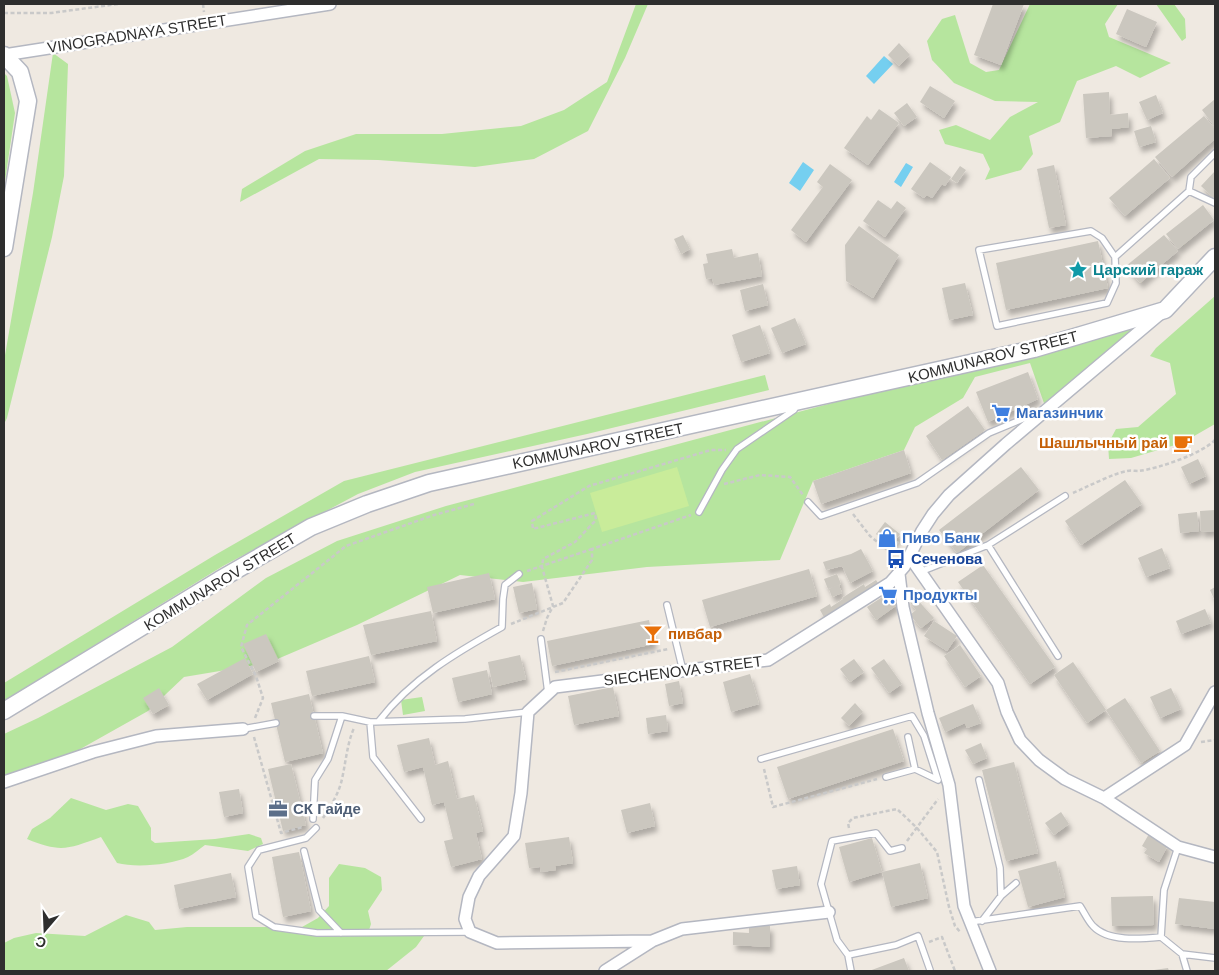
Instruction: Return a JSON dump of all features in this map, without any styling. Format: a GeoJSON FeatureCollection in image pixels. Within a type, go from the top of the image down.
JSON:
{"type":"FeatureCollection","features":[{"type":"Feature","properties":{"kind":"main road"},"geometry":{"type":"LineString","coordinates":[[4,55],[20,72],[28,101],[4,248]]}},
{"type":"Feature","properties":{"kind":"main road"},"geometry":{"type":"LineString","coordinates":[[1165,310],[1215,257]]}},
{"type":"Feature","properties":{"kind":"main road","name":"KOMMUNAROV STREET"},"geometry":{"type":"LineString","coordinates":[[4,711],[252,561],[312,527],[367,504],[429,483],[1034,349],[1165,310]]}},
{"type":"Feature","properties":{"kind":"street","name":"VINOGRADNAYA STREET"},"geometry":{"type":"LineString","coordinates":[[4,55],[330,4]]}},
{"type":"Feature","properties":{"kind":"street","name":"SIECHENOVA STREET"},"geometry":{"type":"LineString","coordinates":[[528,712],[555,687],[768,660],[878,591],[899,574],[910,557],[922,531],[949,495],[1046,409],[1165,310]]}},
{"type":"Feature","properties":{"kind":"street"},"geometry":{"type":"LineString","coordinates":[[910,557],[998,683],[1007,712],[1020,740],[1039,760],[1065,779],[1104,798],[1178,847],[1215,857]]}},
{"type":"Feature","properties":{"kind":"street"},"geometry":{"type":"LineString","coordinates":[[899,574],[903,607],[946,790],[964,906],[976,921],[981,948],[990,971]]}},
{"type":"Feature","properties":{"kind":"street"},"geometry":{"type":"LineString","coordinates":[[1104,798],[1185,744],[1215,692]]}},
{"type":"Feature","properties":{"kind":"street"},"geometry":{"type":"LineString","coordinates":[[528,712],[521,793],[514,836],[479,876],[469,897],[465,919],[470,932],[497,943],[652,941]]}},
{"type":"Feature","properties":{"kind":"street"},"geometry":{"type":"LineString","coordinates":[[4,782],[94,752],[156,736],[247,729]]}},
{"type":"Feature","properties":{"kind":"street"},"geometry":{"type":"LineString","coordinates":[[605,971],[652,941],[682,929],[829,912]]}},
{"type":"Feature","properties":{"kind":"lane"},"geometry":{"type":"LineString","coordinates":[[1115,257],[1189,191],[1192,177],[1215,154]]}},
{"type":"Feature","properties":{"kind":"lane"},"geometry":{"type":"LineString","coordinates":[[1189,191],[1215,203]]}},
{"type":"Feature","properties":{"kind":"lane"},"geometry":{"type":"LineString","coordinates":[[1091,231],[1102,238],[1115,257],[1116,284],[1107,302],[997,326],[979,250],[1091,231]]}},
{"type":"Feature","properties":{"kind":"lane"},"geometry":{"type":"LineString","coordinates":[[698,512],[737,449],[794,410],[798,402]]}},
{"type":"Feature","properties":{"kind":"lane"},"geometry":{"type":"LineString","coordinates":[[808,502],[821,516],[917,483],[989,433],[1046,409]]}},
{"type":"Feature","properties":{"kind":"lane"},"geometry":{"type":"LineString","coordinates":[[920,572],[988,545],[1065,496]]}},
{"type":"Feature","properties":{"kind":"lane"},"geometry":{"type":"LineString","coordinates":[[988,545],[1058,656]]}},
{"type":"Feature","properties":{"kind":"lane"},"geometry":{"type":"LineString","coordinates":[[379,720],[390,705],[406,690],[462,649],[502,627],[505,585],[519,574]]}},
{"type":"Feature","properties":{"kind":"lane"},"geometry":{"type":"LineString","coordinates":[[667,605],[683,671]]}},
{"type":"Feature","properties":{"kind":"lane"},"geometry":{"type":"LineString","coordinates":[[541,639],[548,693]]}},
{"type":"Feature","properties":{"kind":"lane"},"geometry":{"type":"LineString","coordinates":[[314,716],[342,716],[370,722],[379,720],[465,719],[528,712]]}},
{"type":"Feature","properties":{"kind":"lane"},"geometry":{"type":"LineString","coordinates":[[313,819],[315,780],[328,759],[342,716]]}},
{"type":"Feature","properties":{"kind":"lane"},"geometry":{"type":"LineString","coordinates":[[762,760],[912,716],[924,736],[938,780],[946,790]]}},
{"type":"Feature","properties":{"kind":"lane"},"geometry":{"type":"LineString","coordinates":[[370,722],[373,757],[421,819]]}},
{"type":"Feature","properties":{"kind":"lane"},"geometry":{"type":"LineString","coordinates":[[247,729],[276,723]]}},
{"type":"Feature","properties":{"kind":"lane"},"geometry":{"type":"LineString","coordinates":[[908,737],[916,769]]}},
{"type":"Feature","properties":{"kind":"lane"},"geometry":{"type":"LineString","coordinates":[[886,777],[916,769],[938,780]]}},
{"type":"Feature","properties":{"kind":"lane"},"geometry":{"type":"LineString","coordinates":[[979,780],[1000,868],[1001,896]]}},
{"type":"Feature","properties":{"kind":"lane"},"geometry":{"type":"LineString","coordinates":[[312,827],[306,838],[259,850],[248,867],[256,916],[274,927],[317,933],[470,932]]}},
{"type":"Feature","properties":{"kind":"lane"},"geometry":{"type":"LineString","coordinates":[[852,971],[848,955],[837,940],[821,884],[832,841],[876,833],[890,851],[902,848]]}},
{"type":"Feature","properties":{"kind":"lane"},"geometry":{"type":"LineString","coordinates":[[1161,937],[1164,890],[1178,847]]}},
{"type":"Feature","properties":{"kind":"lane"},"geometry":{"type":"LineString","coordinates":[[304,851],[319,910],[341,933]]}},
{"type":"Feature","properties":{"kind":"lane"},"geometry":{"type":"LineString","coordinates":[[976,921],[1016,883]]}},
{"type":"Feature","properties":{"kind":"lane"},"geometry":{"type":"LineString","coordinates":[[976,921],[1080,906],[1093,926],[1115,938],[1145,939],[1161,937],[1182,954],[1215,958]]}},
{"type":"Feature","properties":{"kind":"lane"},"geometry":{"type":"LineString","coordinates":[[848,955],[896,946],[918,936],[930,970]]}},
{"type":"Feature","properties":{"kind":"lane"},"geometry":{"type":"LineString","coordinates":[[1182,954],[1186,971]]}},
{"type":"Feature","properties":{"kind":"path"},"geometry":{"type":"LineString","coordinates":[[4,13],[51,13],[118,4]]}},
{"type":"Feature","properties":{"kind":"path"},"geometry":{"type":"LineString","coordinates":[[1065,496],[1127,471],[1139,471],[1159,466],[1189,455],[1211,445],[1215,440]]}},
{"type":"Feature","properties":{"kind":"path"},"geometry":{"type":"LineString","coordinates":[[541,639],[546,618],[553,606],[542,567],[543,559],[575,542],[596,520],[595,513],[533,529],[532,521],[589,486],[711,450],[737,449]]}},
{"type":"Feature","properties":{"kind":"path"},"geometry":{"type":"LineString","coordinates":[[712,488],[760,475],[790,477],[808,502]]}},
{"type":"Feature","properties":{"kind":"path"},"geometry":{"type":"LineString","coordinates":[[357,719],[348,744],[342,780],[334,803],[312,827],[281,833],[247,729],[263,698],[256,676],[241,647],[247,625],[346,546],[434,515],[474,504]]}},
{"type":"Feature","properties":{"kind":"path"},"geometry":{"type":"LineString","coordinates":[[848,506],[870,536],[890,552]]}},
{"type":"Feature","properties":{"kind":"path"},"geometry":{"type":"LineString","coordinates":[[519,574],[698,512]]}},
{"type":"Feature","properties":{"kind":"path"},"geometry":{"type":"LineString","coordinates":[[502,627],[563,603],[592,560],[592,549]]}},
{"type":"Feature","properties":{"kind":"path"},"geometry":{"type":"LineString","coordinates":[[546,674],[676,647]]}},
{"type":"Feature","properties":{"kind":"path"},"geometry":{"type":"LineString","coordinates":[[762,760],[773,807],[886,777]]}},
{"type":"Feature","properties":{"kind":"path"},"geometry":{"type":"LineString","coordinates":[[902,848],[946,790]]}},
{"type":"Feature","properties":{"kind":"path"},"geometry":{"type":"LineString","coordinates":[[851,838],[848,823],[853,818],[897,809],[917,828],[937,852],[955,926],[970,946],[981,948]]}},
{"type":"Feature","properties":{"kind":"path"},"geometry":{"type":"LineString","coordinates":[[921,945],[942,937],[955,971]]}},
{"type":"Feature","properties":{"kind":"green space"},"geometry":{"type":"Polygon","coordinates":[[[636,4],[648,4],[625,58],[588,131],[534,159],[475,167],[378,160],[319,159],[240,202],[242,189],[305,151],[356,134],[442,134],[521,126],[564,110],[607,82],[636,4]]]}},
{"type":"Feature","properties":{"kind":"green space"},"geometry":{"type":"Polygon","coordinates":[[[1030,4],[1118,4],[1105,24],[1109,37],[1171,63],[1140,78],[1116,66],[1077,81],[1060,122],[1029,136],[1033,154],[1021,170],[985,180],[990,169],[983,154],[945,144],[939,130],[956,125],[990,140],[1010,117],[1038,102],[995,101],[954,83],[932,60],[927,41],[942,19],[955,15],[970,63],[986,72],[999,70],[1030,4]]]}},
{"type":"Feature","properties":{"kind":"green space"},"geometry":{"type":"Polygon","coordinates":[[[1156,4],[1174,4],[1185,19],[1186,38],[1182,41],[1156,4]]]}},
{"type":"Feature","properties":{"kind":"green space"},"geometry":{"type":"Polygon","coordinates":[[[53,53],[68,64],[64,176],[52,237],[4,424],[4,361],[33,193],[53,53]]]}},
{"type":"Feature","properties":{"kind":"green space"},"geometry":{"type":"Polygon","coordinates":[[[4,73],[7,76],[15,113],[4,188],[4,73]]]}},
{"type":"Feature","properties":{"kind":"green space"},"geometry":{"type":"Polygon","coordinates":[[[1215,296],[1215,424],[1182,443],[1131,458],[1109,459],[1108,444],[1116,429],[1138,427],[1176,394],[1170,363],[1150,356],[1156,348],[1215,296]]]}},
{"type":"Feature","properties":{"kind":"green space"},"geometry":{"type":"Polygon","coordinates":[[[1165,310],[1046,409],[1030,363],[975,377],[963,398],[915,427],[904,450],[813,481],[780,560],[647,567],[523,582],[460,575],[357,625],[268,663],[184,677],[148,711],[59,761],[4,776],[4,734],[172,647],[266,578],[337,541],[446,506],[1034,349],[1165,310]]]}},
{"type":"Feature","properties":{"kind":"green space"},"geometry":{"type":"Polygon","coordinates":[[[765,375],[769,390],[587,434],[415,472],[358,494],[223,566],[4,701],[4,683],[215,555],[344,481],[765,375]]]}},
{"type":"Feature","properties":{"kind":"green space"},"geometry":{"type":"Polygon","coordinates":[[[677,467],[689,506],[602,532],[590,493],[677,467]]]}},
{"type":"Feature","properties":{"kind":"green space"},"geometry":{"type":"Polygon","coordinates":[[[422,697],[425,711],[403,715],[401,700],[422,697]]]}},
{"type":"Feature","properties":{"kind":"green space"},"geometry":{"type":"Polygon","coordinates":[[[71,798],[106,810],[128,804],[138,806],[151,828],[151,840],[155,843],[215,839],[249,834],[261,838],[263,844],[248,851],[205,845],[181,860],[163,864],[125,865],[117,863],[101,837],[64,848],[48,846],[27,839],[32,829],[50,818],[71,798]]]}},
{"type":"Feature","properties":{"kind":"green space"},"geometry":{"type":"Polygon","coordinates":[[[339,864],[365,868],[381,877],[382,890],[368,911],[371,924],[368,933],[415,932],[424,936],[416,947],[386,971],[4,971],[4,943],[14,938],[36,933],[85,936],[126,915],[149,922],[155,930],[187,927],[302,927],[318,918],[329,906],[329,878],[339,864]]]}},
{"type":"Feature","properties":{"kind":"water"},"geometry":{"type":"Polygon","coordinates":[[[884,56],[893,64],[874,84],[866,76],[884,56]]]}},
{"type":"Feature","properties":{"kind":"water"},"geometry":{"type":"Polygon","coordinates":[[[803,162],[814,170],[800,191],[789,183],[803,162]]]}},
{"type":"Feature","properties":{"kind":"water"},"geometry":{"type":"Polygon","coordinates":[[[906,163],[913,167],[901,187],[894,182],[906,163]]]}},
{"type":"Feature","properties":{"kind":"building"},"geometry":{"type":"Polygon","coordinates":[[[993,4],[1024,4],[1001,65],[974,55],[993,4]]]}},
{"type":"Feature","properties":{"kind":"building"},"geometry":{"type":"Polygon","coordinates":[[[1127,9],[1157,22],[1146,47],[1116,34],[1127,9]]]}},
{"type":"Feature","properties":{"kind":"building"},"geometry":{"type":"Polygon","coordinates":[[[899,43],[910,55],[899,66],[888,55],[899,43]]]}},
{"type":"Feature","properties":{"kind":"building"},"geometry":{"type":"Polygon","coordinates":[[[930,86],[955,101],[944,118],[920,102],[930,86]]]}},
{"type":"Feature","properties":{"kind":"building"},"geometry":{"type":"Polygon","coordinates":[[[1109,92],[1110,115],[1128,113],[1129,127],[1112,129],[1112,136],[1086,138],[1083,94],[1109,92]]]}},
{"type":"Feature","properties":{"kind":"building"},"geometry":{"type":"Polygon","coordinates":[[[1156,95],[1163,113],[1147,120],[1139,102],[1156,95]]]}},
{"type":"Feature","properties":{"kind":"building"},"geometry":{"type":"Polygon","coordinates":[[[1215,99],[1215,127],[1202,110],[1215,99]]]}},
{"type":"Feature","properties":{"kind":"building"},"geometry":{"type":"Polygon","coordinates":[[[907,103],[917,117],[904,126],[894,113],[907,103]]]}},
{"type":"Feature","properties":{"kind":"building"},"geometry":{"type":"Polygon","coordinates":[[[879,109],[899,123],[868,165],[844,148],[867,116],[871,120],[879,109]]]}},
{"type":"Feature","properties":{"kind":"building"},"geometry":{"type":"Polygon","coordinates":[[[1204,116],[1215,129],[1215,139],[1172,177],[1155,157],[1204,116]]]}},
{"type":"Feature","properties":{"kind":"building"},"geometry":{"type":"Polygon","coordinates":[[[1151,126],[1156,142],[1139,147],[1134,131],[1151,126]]]}},
{"type":"Feature","properties":{"kind":"building"},"geometry":{"type":"Polygon","coordinates":[[[1154,159],[1170,178],[1125,216],[1109,198],[1154,159]]]}},
{"type":"Feature","properties":{"kind":"building"},"geometry":{"type":"Polygon","coordinates":[[[930,162],[951,177],[945,186],[942,184],[932,198],[927,195],[924,198],[911,189],[930,162]]]}},
{"type":"Feature","properties":{"kind":"building"},"geometry":{"type":"Polygon","coordinates":[[[830,164],[852,180],[806,242],[791,230],[823,187],[817,182],[830,164]]]}},
{"type":"Feature","properties":{"kind":"building"},"geometry":{"type":"Polygon","coordinates":[[[1054,165],[1066,225],[1049,228],[1037,169],[1054,165]]]}},
{"type":"Feature","properties":{"kind":"building"},"geometry":{"type":"Polygon","coordinates":[[[960,166],[966,170],[957,183],[951,179],[960,166]]]}},
{"type":"Feature","properties":{"kind":"building"},"geometry":{"type":"Polygon","coordinates":[[[1215,171],[1215,199],[1201,186],[1215,171]]]}},
{"type":"Feature","properties":{"kind":"building"},"geometry":{"type":"Polygon","coordinates":[[[878,200],[891,209],[897,201],[906,208],[885,237],[863,221],[878,200]]]}},
{"type":"Feature","properties":{"kind":"building"},"geometry":{"type":"Polygon","coordinates":[[[1203,205],[1214,220],[1178,249],[1166,234],[1203,205]]]}},
{"type":"Feature","properties":{"kind":"building"},"geometry":{"type":"Polygon","coordinates":[[[859,226],[899,255],[873,298],[846,281],[845,245],[859,226]]]}},
{"type":"Feature","properties":{"kind":"building"},"geometry":{"type":"Polygon","coordinates":[[[683,235],[690,249],[681,254],[674,239],[683,235]]]}},
{"type":"Feature","properties":{"kind":"building"},"geometry":{"type":"Polygon","coordinates":[[[1164,235],[1178,251],[1140,283],[1126,266],[1164,235]]]}},
{"type":"Feature","properties":{"kind":"building"},"geometry":{"type":"Polygon","coordinates":[[[1098,241],[1108,288],[1006,310],[996,263],[1098,241]]]}},
{"type":"Feature","properties":{"kind":"building"},"geometry":{"type":"Polygon","coordinates":[[[732,249],[734,258],[758,253],[762,276],[714,285],[712,278],[706,279],[703,264],[708,263],[706,254],[732,249]]]}},
{"type":"Feature","properties":{"kind":"building"},"geometry":{"type":"Polygon","coordinates":[[[965,283],[973,315],[949,320],[942,288],[965,283]]]}},
{"type":"Feature","properties":{"kind":"building"},"geometry":{"type":"Polygon","coordinates":[[[763,284],[768,305],[745,311],[740,290],[763,284]]]}},
{"type":"Feature","properties":{"kind":"building"},"geometry":{"type":"Polygon","coordinates":[[[795,318],[806,344],[782,353],[771,328],[795,318]]]}},
{"type":"Feature","properties":{"kind":"building"},"geometry":{"type":"Polygon","coordinates":[[[760,325],[770,353],[741,362],[732,335],[760,325]]]}},
{"type":"Feature","properties":{"kind":"building"},"geometry":{"type":"Polygon","coordinates":[[[1028,372],[1038,399],[988,422],[976,392],[1028,372]]]}},
{"type":"Feature","properties":{"kind":"building"},"geometry":{"type":"Polygon","coordinates":[[[968,406],[985,430],[942,460],[926,436],[968,406]]]}},
{"type":"Feature","properties":{"kind":"building"},"geometry":{"type":"Polygon","coordinates":[[[904,450],[911,473],[821,504],[813,481],[904,450]]]}},
{"type":"Feature","properties":{"kind":"building"},"geometry":{"type":"Polygon","coordinates":[[[1198,459],[1206,476],[1189,484],[1181,467],[1198,459]]]}},
{"type":"Feature","properties":{"kind":"building"},"geometry":{"type":"Polygon","coordinates":[[[1021,467],[1039,490],[957,553],[939,530],[1021,467]]]}},
{"type":"Feature","properties":{"kind":"building"},"geometry":{"type":"Polygon","coordinates":[[[1125,480],[1142,504],[1081,545],[1065,521],[1125,480]]]}},
{"type":"Feature","properties":{"kind":"building"},"geometry":{"type":"Polygon","coordinates":[[[1215,510],[1215,531],[1201,532],[1200,511],[1215,510]]]}},
{"type":"Feature","properties":{"kind":"building"},"geometry":{"type":"Polygon","coordinates":[[[1197,512],[1199,531],[1180,533],[1178,514],[1197,512]]]}},
{"type":"Feature","properties":{"kind":"building"},"geometry":{"type":"Polygon","coordinates":[[[885,522],[900,534],[891,546],[876,534],[885,522]]]}},
{"type":"Feature","properties":{"kind":"building"},"geometry":{"type":"Polygon","coordinates":[[[1162,548],[1170,568],[1146,577],[1138,558],[1162,548]]]}},
{"type":"Feature","properties":{"kind":"building"},"geometry":{"type":"Polygon","coordinates":[[[861,549],[873,571],[850,583],[842,566],[826,570],[823,562],[861,549]]]}},
{"type":"Feature","properties":{"kind":"building"},"geometry":{"type":"Polygon","coordinates":[[[983,565],[1055,667],[1030,684],[958,582],[983,565]]]}},
{"type":"Feature","properties":{"kind":"building"},"geometry":{"type":"Polygon","coordinates":[[[809,569],[817,596],[710,627],[702,600],[809,569]]]}},
{"type":"Feature","properties":{"kind":"building"},"geometry":{"type":"Polygon","coordinates":[[[489,573],[495,599],[433,613],[427,587],[489,573]]]}},
{"type":"Feature","properties":{"kind":"building"},"geometry":{"type":"Polygon","coordinates":[[[837,574],[841,584],[828,589],[824,579],[837,574]]]}},
{"type":"Feature","properties":{"kind":"building"},"geometry":{"type":"Polygon","coordinates":[[[876,580],[880,586],[825,619],[820,610],[830,604],[831,607],[864,584],[865,587],[876,580]]]}},
{"type":"Feature","properties":{"kind":"building"},"geometry":{"type":"Polygon","coordinates":[[[532,583],[537,609],[519,613],[513,587],[532,583]]]}},
{"type":"Feature","properties":{"kind":"building"},"geometry":{"type":"Polygon","coordinates":[[[839,585],[842,593],[832,597],[829,589],[839,585]]]}},
{"type":"Feature","properties":{"kind":"building"},"geometry":{"type":"Polygon","coordinates":[[[1215,587],[1215,601],[1210,590],[1215,587]]]}},
{"type":"Feature","properties":{"kind":"building"},"geometry":{"type":"Polygon","coordinates":[[[890,592],[897,605],[876,620],[867,607],[890,592]]]}},
{"type":"Feature","properties":{"kind":"building"},"geometry":{"type":"Polygon","coordinates":[[[913,595],[934,618],[921,628],[910,615],[916,610],[908,600],[913,595]]]}},
{"type":"Feature","properties":{"kind":"building"},"geometry":{"type":"Polygon","coordinates":[[[1205,609],[1211,623],[1181,634],[1176,621],[1205,609]]]}},
{"type":"Feature","properties":{"kind":"building"},"geometry":{"type":"Polygon","coordinates":[[[431,611],[437,641],[371,655],[363,625],[431,611]]]}},
{"type":"Feature","properties":{"kind":"building"},"geometry":{"type":"Polygon","coordinates":[[[649,620],[654,644],[552,666],[547,641],[649,620]]]}},
{"type":"Feature","properties":{"kind":"building"},"geometry":{"type":"Polygon","coordinates":[[[934,621],[957,636],[947,651],[924,636],[934,621]]]}},
{"type":"Feature","properties":{"kind":"building"},"geometry":{"type":"Polygon","coordinates":[[[266,634],[279,661],[256,672],[243,644],[266,634]]]}},
{"type":"Feature","properties":{"kind":"building"},"geometry":{"type":"Polygon","coordinates":[[[960,645],[981,676],[965,687],[944,656],[960,645]]]}},
{"type":"Feature","properties":{"kind":"building"},"geometry":{"type":"Polygon","coordinates":[[[520,655],[526,679],[493,687],[488,662],[520,655]]]}},
{"type":"Feature","properties":{"kind":"building"},"geometry":{"type":"Polygon","coordinates":[[[369,656],[375,682],[312,696],[306,671],[369,656]]]}},
{"type":"Feature","properties":{"kind":"building"},"geometry":{"type":"Polygon","coordinates":[[[245,658],[253,674],[207,700],[197,684],[245,658]]]}},
{"type":"Feature","properties":{"kind":"building"},"geometry":{"type":"Polygon","coordinates":[[[854,659],[864,672],[850,682],[840,669],[854,659]]]}},
{"type":"Feature","properties":{"kind":"building"},"geometry":{"type":"Polygon","coordinates":[[[884,659],[902,684],[889,693],[871,668],[884,659]]]}},
{"type":"Feature","properties":{"kind":"building"},"geometry":{"type":"Polygon","coordinates":[[[1073,662],[1106,710],[1087,723],[1054,675],[1073,662]]]}},
{"type":"Feature","properties":{"kind":"building"},"geometry":{"type":"Polygon","coordinates":[[[487,670],[492,694],[458,702],[452,678],[487,670]]]}},
{"type":"Feature","properties":{"kind":"building"},"geometry":{"type":"Polygon","coordinates":[[[750,674],[759,704],[731,712],[723,682],[750,674]]]}},
{"type":"Feature","properties":{"kind":"building"},"geometry":{"type":"Polygon","coordinates":[[[679,681],[683,703],[669,706],[665,684],[679,681]]]}},
{"type":"Feature","properties":{"kind":"building"},"geometry":{"type":"Polygon","coordinates":[[[613,687],[619,716],[574,725],[568,696],[613,687]]]}},
{"type":"Feature","properties":{"kind":"building"},"geometry":{"type":"Polygon","coordinates":[[[159,688],[169,705],[153,714],[143,698],[159,688]]]}},
{"type":"Feature","properties":{"kind":"building"},"geometry":{"type":"Polygon","coordinates":[[[1171,688],[1181,709],[1160,718],[1150,697],[1171,688]]]}},
{"type":"Feature","properties":{"kind":"building"},"geometry":{"type":"Polygon","coordinates":[[[309,694],[323,753],[285,762],[271,703],[309,694]]]}},
{"type":"Feature","properties":{"kind":"building"},"geometry":{"type":"Polygon","coordinates":[[[1125,698],[1160,751],[1141,763],[1106,710],[1125,698]]]}},
{"type":"Feature","properties":{"kind":"building"},"geometry":{"type":"Polygon","coordinates":[[[855,703],[863,712],[849,726],[841,718],[855,703]]]}},
{"type":"Feature","properties":{"kind":"building"},"geometry":{"type":"Polygon","coordinates":[[[973,704],[981,723],[967,728],[965,723],[945,732],[939,718],[973,704]]]}},
{"type":"Feature","properties":{"kind":"building"},"geometry":{"type":"Polygon","coordinates":[[[666,715],[668,731],[648,734],[646,718],[666,715]]]}},
{"type":"Feature","properties":{"kind":"building"},"geometry":{"type":"Polygon","coordinates":[[[893,729],[904,761],[788,799],[777,767],[893,729]]]}},
{"type":"Feature","properties":{"kind":"building"},"geometry":{"type":"Polygon","coordinates":[[[429,738],[435,765],[448,761],[457,799],[474,795],[483,831],[476,833],[482,859],[451,867],[444,841],[453,839],[444,802],[432,805],[423,767],[404,772],[397,745],[429,738]]]}},
{"type":"Feature","properties":{"kind":"building"},"geometry":{"type":"Polygon","coordinates":[[[981,743],[987,758],[973,764],[965,750],[981,743]]]}},
{"type":"Feature","properties":{"kind":"building"},"geometry":{"type":"Polygon","coordinates":[[[1014,762],[1038,853],[1006,861],[982,770],[1014,762]]]}},
{"type":"Feature","properties":{"kind":"building"},"geometry":{"type":"Polygon","coordinates":[[[291,764],[306,825],[283,831],[268,769],[291,764]]]}},
{"type":"Feature","properties":{"kind":"building"},"geometry":{"type":"Polygon","coordinates":[[[239,789],[243,813],[224,817],[219,792],[239,789]]]}},
{"type":"Feature","properties":{"kind":"building"},"geometry":{"type":"Polygon","coordinates":[[[650,803],[655,826],[627,833],[621,810],[650,803]]]}},
{"type":"Feature","properties":{"kind":"building"},"geometry":{"type":"Polygon","coordinates":[[[1061,812],[1069,824],[1054,835],[1045,823],[1061,812]]]}},
{"type":"Feature","properties":{"kind":"building"},"geometry":{"type":"Polygon","coordinates":[[[1149,834],[1168,845],[1159,862],[1144,853],[1147,849],[1142,846],[1149,834]]]}},
{"type":"Feature","properties":{"kind":"building"},"geometry":{"type":"Polygon","coordinates":[[[569,837],[573,863],[555,866],[556,870],[541,872],[540,867],[529,868],[525,843],[569,837]]]}},
{"type":"Feature","properties":{"kind":"building"},"geometry":{"type":"Polygon","coordinates":[[[872,838],[882,872],[849,882],[839,847],[872,838]]]}},
{"type":"Feature","properties":{"kind":"building"},"geometry":{"type":"Polygon","coordinates":[[[299,852],[311,911],[283,917],[272,857],[299,852]]]}},
{"type":"Feature","properties":{"kind":"building"},"geometry":{"type":"Polygon","coordinates":[[[1056,861],[1065,897],[1028,907],[1018,871],[1056,861]]]}},
{"type":"Feature","properties":{"kind":"building"},"geometry":{"type":"Polygon","coordinates":[[[920,863],[928,898],[891,907],[882,872],[920,863]]]}},
{"type":"Feature","properties":{"kind":"building"},"geometry":{"type":"Polygon","coordinates":[[[797,866],[800,885],[776,889],[772,870],[797,866]]]}},
{"type":"Feature","properties":{"kind":"building"},"geometry":{"type":"Polygon","coordinates":[[[231,873],[236,897],[179,909],[174,885],[231,873]]]}},
{"type":"Feature","properties":{"kind":"building"},"geometry":{"type":"Polygon","coordinates":[[[1153,896],[1154,925],[1112,926],[1111,897],[1153,896]]]}},
{"type":"Feature","properties":{"kind":"building"},"geometry":{"type":"Polygon","coordinates":[[[1179,898],[1215,902],[1215,929],[1175,924],[1179,898]]]}},
{"type":"Feature","properties":{"kind":"building"},"geometry":{"type":"Polygon","coordinates":[[[749,925],[770,926],[770,947],[733,945],[733,932],[749,933],[749,925]]]}},
{"type":"Feature","properties":{"kind":"building"},"geometry":{"type":"Polygon","coordinates":[[[904,958],[909,971],[869,971],[904,958]]]}},
{"type":"Feature","properties":{"kind":"building"},"geometry":{"type":"Polygon","coordinates":[[[1168,968],[1169,971],[1154,971],[1154,970],[1168,968]]]}},
{"type":"Feature","properties":{"kind":"place","name":"Царский гараж"},"geometry":{"type":"Point","coordinates":[1078,270]}},
{"type":"Feature","properties":{"kind":"place","name":"Магазинчик"},"geometry":{"type":"Point","coordinates":[1001,413]}},
{"type":"Feature","properties":{"kind":"place","name":"Шашлычный рай"},"geometry":{"type":"Point","coordinates":[1183,443]}},
{"type":"Feature","properties":{"kind":"place","name":"Пиво Банк"},"geometry":{"type":"Point","coordinates":[887,538]}},
{"type":"Feature","properties":{"kind":"place","name":"Сеченова"},"geometry":{"type":"Point","coordinates":[896,559]}},
{"type":"Feature","properties":{"kind":"place","name":"Продукты"},"geometry":{"type":"Point","coordinates":[888,595]}},
{"type":"Feature","properties":{"kind":"place","name":"пивбар"},"geometry":{"type":"Point","coordinates":[653,634]}},
{"type":"Feature","properties":{"kind":"place","name":"СК Гайде"},"geometry":{"type":"Point","coordinates":[278,809]}}]}
